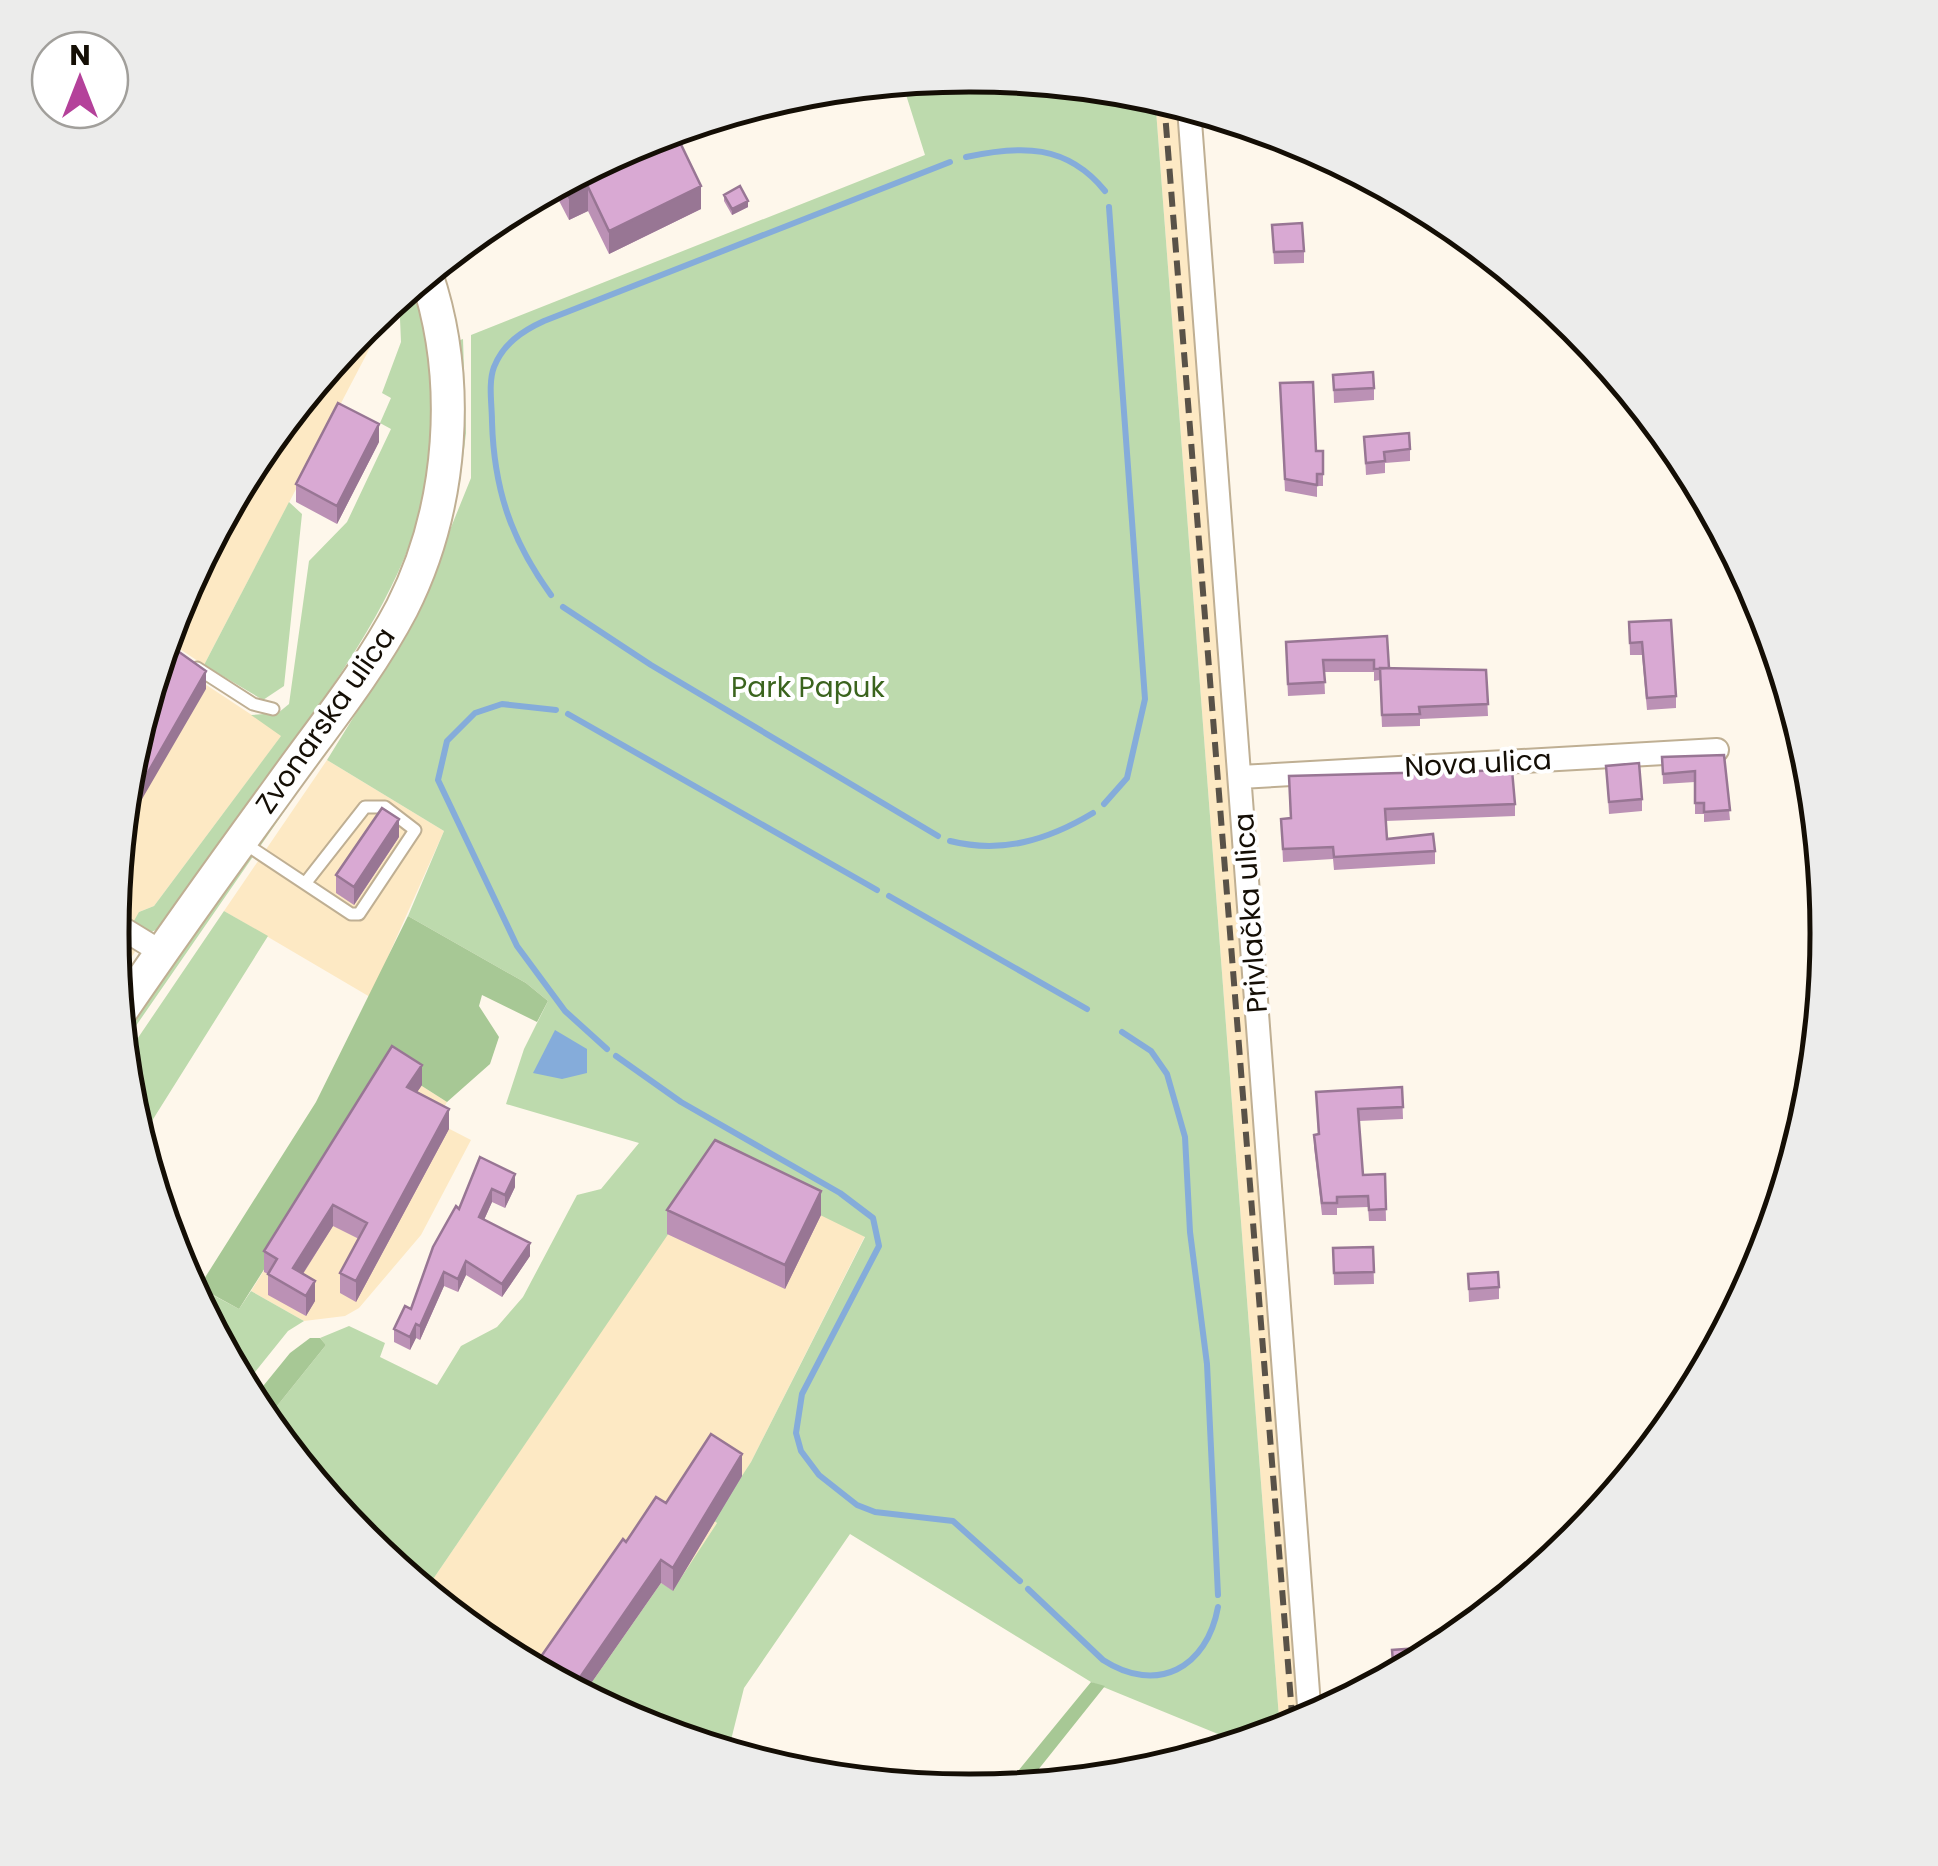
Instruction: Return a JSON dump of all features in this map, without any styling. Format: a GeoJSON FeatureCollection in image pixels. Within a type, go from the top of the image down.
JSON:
{"type":"FeatureCollection","features":[{"type":"Feature","properties":{"kind":"main road","name":"Zvonarska ulica"},"geometry":{"type":"LineString","coordinates":[[131,997],[378,649],[404,604],[439,495],[449,390],[443,338],[430,289]]}},
{"type":"Feature","properties":{"kind":"street","name":"Privlačka ulica"},"geometry":{"type":"LineString","coordinates":[[1191,122],[1309,1702]]}},
{"type":"Feature","properties":{"kind":"street","name":"Nova ulica"},"geometry":{"type":"LineString","coordinates":[[1240,777],[1717,750]]}},
{"type":"Feature","properties":{"kind":"street"},"geometry":{"type":"LineString","coordinates":[[128,932],[162,952]]}},
{"type":"Feature","properties":{"kind":"lane"},"geometry":{"type":"LineString","coordinates":[[178,657],[253,704],[273,709]]}},
{"type":"Feature","properties":{"kind":"lane"},"geometry":{"type":"LineString","coordinates":[[241,841],[352,914],[359,914],[415,830],[385,808],[365,807],[307,882]]}},
{"type":"Feature","properties":{"kind":"shaded area"},"geometry":{"type":"Polygon","coordinates":[[[1156,114],[1178,119],[1301,1696],[1302,1705],[1279,1714],[1156,114]]]}},
{"type":"Feature","properties":{"kind":"shaded area"},"geometry":{"type":"Polygon","coordinates":[[[374,340],[204,665],[178,648],[215,561],[270,466],[302,421],[374,340]]]}},
{"type":"Feature","properties":{"kind":"shaded area"},"geometry":{"type":"Polygon","coordinates":[[[173,663],[282,735],[154,906],[139,912],[147,934],[129,961],[130,878],[136,823],[157,715],[173,663]]]}},
{"type":"Feature","properties":{"kind":"shaded area"},"geometry":{"type":"Polygon","coordinates":[[[327,760],[444,831],[370,997],[224,911],[327,760]]]}},
{"type":"Feature","properties":{"kind":"shaded area"},"geometry":{"type":"Polygon","coordinates":[[[392,1067],[447,1102],[436,1122],[471,1140],[421,1235],[359,1308],[345,1316],[304,1321],[251,1291],[392,1067]]]}},
{"type":"Feature","properties":{"kind":"shaded area"},"geometry":{"type":"Polygon","coordinates":[[[715,1164],[865,1236],[751,1462],[714,1520],[717,1523],[673,1591],[661,1583],[591,1684],[502,1632],[433,1580],[715,1164]]]}},
{"type":"Feature","properties":{"kind":"green space","name":"Park Papuk"},"geometry":{"type":"Polygon","coordinates":[[[1024,94],[1156,114],[1279,1714],[1220,1735],[1091,1682],[850,1534],[744,1688],[731,1739],[647,1710],[591,1684],[661,1583],[673,1590],[717,1523],[713,1520],[751,1462],[865,1237],[716,1164],[433,1580],[337,1487],[276,1408],[326,1345],[320,1338],[349,1326],[385,1343],[380,1357],[437,1385],[461,1346],[497,1327],[523,1297],[577,1195],[601,1189],[639,1143],[506,1104],[524,1049],[548,1001],[526,983],[408,916],[444,831],[327,760],[413,621],[471,478],[471,335],[925,155],[906,95],[1024,94]]]}},
{"type":"Feature","properties":{"kind":"green space"},"geometry":{"type":"Polygon","coordinates":[[[420,297],[435,406],[433,448],[415,531],[399,569],[338,678],[169,924],[147,934],[131,926],[139,912],[154,906],[281,736],[251,715],[278,713],[289,704],[309,561],[347,522],[391,429],[380,423],[391,398],[382,393],[401,342],[400,315],[420,297]]]}},
{"type":"Feature","properties":{"kind":"green space"},"geometry":{"type":"Polygon","coordinates":[[[463,339],[466,433],[460,482],[412,616],[335,738],[134,1028],[133,1014],[399,626],[455,342],[463,339]]]}},
{"type":"Feature","properties":{"kind":"green space"},"geometry":{"type":"Polygon","coordinates":[[[289,502],[302,514],[284,686],[263,700],[204,665],[289,502]]]}},
{"type":"Feature","properties":{"kind":"green space"},"geometry":{"type":"Polygon","coordinates":[[[224,911],[268,936],[151,1123],[136,1041],[224,911]]]}},
{"type":"Feature","properties":{"kind":"green space"},"geometry":{"type":"Polygon","coordinates":[[[408,916],[526,983],[548,1001],[537,1022],[482,995],[479,1006],[499,1037],[490,1064],[447,1102],[392,1067],[239,1309],[209,1293],[203,1280],[316,1102],[408,916]]]}},
{"type":"Feature","properties":{"kind":"green space"},"geometry":{"type":"Polygon","coordinates":[[[251,1291],[304,1321],[288,1331],[254,1374],[210,1293],[239,1309],[251,1291]]]}},
{"type":"Feature","properties":{"kind":"green space"},"geometry":{"type":"Polygon","coordinates":[[[310,1338],[320,1338],[326,1345],[276,1408],[262,1387],[290,1353],[310,1338]]]}},
{"type":"Feature","properties":{"kind":"green space"},"geometry":{"type":"Polygon","coordinates":[[[1091,1682],[1105,1686],[1038,1771],[1017,1772],[1091,1682]]]}},
{"type":"Feature","properties":{"kind":"water"},"geometry":{"type":"Polygon","coordinates":[[[555,1030],[587,1049],[587,1073],[562,1079],[533,1073],[555,1030]]]}},
{"type":"Feature","properties":{"kind":"building"},"geometry":{"type":"Polygon","coordinates":[[[681,144],[701,186],[609,231],[588,187],[569,197],[597,179],[681,144]]]}},
{"type":"Feature","properties":{"kind":"building"},"geometry":{"type":"Polygon","coordinates":[[[740,186],[748,201],[732,209],[724,195],[740,186]]]}},
{"type":"Feature","properties":{"kind":"building"},"geometry":{"type":"Polygon","coordinates":[[[1302,223],[1304,251],[1274,252],[1272,225],[1302,223]]]}},
{"type":"Feature","properties":{"kind":"building"},"geometry":{"type":"Polygon","coordinates":[[[1373,372],[1374,388],[1334,390],[1333,375],[1373,372]]]}},
{"type":"Feature","properties":{"kind":"building"},"geometry":{"type":"Polygon","coordinates":[[[1313,382],[1316,451],[1323,451],[1323,474],[1317,474],[1317,485],[1285,479],[1280,383],[1313,382]]]}},
{"type":"Feature","properties":{"kind":"building"},"geometry":{"type":"Polygon","coordinates":[[[338,403],[379,424],[337,506],[296,484],[338,403]]]}},
{"type":"Feature","properties":{"kind":"building"},"geometry":{"type":"Polygon","coordinates":[[[1409,433],[1410,449],[1384,452],[1385,461],[1366,463],[1364,437],[1409,433]]]}},
{"type":"Feature","properties":{"kind":"building"},"geometry":{"type":"Polygon","coordinates":[[[1671,620],[1676,696],[1647,698],[1642,642],[1630,643],[1629,622],[1671,620]]]}},
{"type":"Feature","properties":{"kind":"building"},"geometry":{"type":"Polygon","coordinates":[[[1387,636],[1389,668],[1374,669],[1374,660],[1323,660],[1325,682],[1288,684],[1286,642],[1387,636]]]}},
{"type":"Feature","properties":{"kind":"building"},"geometry":{"type":"Polygon","coordinates":[[[177,651],[206,671],[143,781],[157,715],[177,651]]]}},
{"type":"Feature","properties":{"kind":"building"},"geometry":{"type":"Polygon","coordinates":[[[1380,668],[1486,670],[1488,704],[1419,707],[1420,714],[1382,715],[1380,668]]]}},
{"type":"Feature","properties":{"kind":"building"},"geometry":{"type":"Polygon","coordinates":[[[1724,755],[1730,810],[1704,812],[1704,803],[1695,803],[1695,771],[1663,774],[1662,757],[1724,755]]]}},
{"type":"Feature","properties":{"kind":"building"},"geometry":{"type":"Polygon","coordinates":[[[1639,763],[1642,799],[1609,802],[1606,766],[1639,763]]]}},
{"type":"Feature","properties":{"kind":"building"},"geometry":{"type":"Polygon","coordinates":[[[1512,770],[1515,804],[1385,809],[1387,839],[1433,834],[1435,851],[1334,857],[1333,847],[1283,849],[1281,819],[1291,818],[1289,776],[1512,770]]]}},
{"type":"Feature","properties":{"kind":"building"},"geometry":{"type":"Polygon","coordinates":[[[382,808],[399,819],[354,887],[336,875],[382,808]]]}},
{"type":"Feature","properties":{"kind":"building"},"geometry":{"type":"Polygon","coordinates":[[[392,1046],[422,1065],[407,1087],[449,1109],[356,1281],[340,1273],[367,1223],[333,1205],[293,1268],[315,1281],[306,1296],[268,1274],[277,1259],[264,1251],[392,1046]]]}},
{"type":"Feature","properties":{"kind":"building"},"geometry":{"type":"Polygon","coordinates":[[[1402,1087],[1403,1107],[1358,1109],[1363,1175],[1385,1174],[1386,1209],[1369,1210],[1368,1196],[1337,1197],[1337,1203],[1322,1203],[1314,1135],[1319,1134],[1316,1092],[1402,1087]]]}},
{"type":"Feature","properties":{"kind":"building"},"geometry":{"type":"Polygon","coordinates":[[[715,1140],[821,1191],[785,1265],[667,1210],[715,1140]]]}},
{"type":"Feature","properties":{"kind":"building"},"geometry":{"type":"Polygon","coordinates":[[[480,1157],[515,1174],[505,1195],[492,1189],[479,1217],[530,1243],[502,1284],[466,1261],[458,1279],[444,1272],[420,1326],[416,1324],[410,1337],[394,1329],[405,1306],[411,1309],[433,1247],[456,1206],[459,1209],[480,1157]]]}},
{"type":"Feature","properties":{"kind":"building"},"geometry":{"type":"Polygon","coordinates":[[[1373,1247],[1374,1272],[1334,1273],[1333,1248],[1373,1247]]]}},
{"type":"Feature","properties":{"kind":"building"},"geometry":{"type":"Polygon","coordinates":[[[1498,1272],[1499,1287],[1469,1289],[1468,1274],[1498,1272]]]}},
{"type":"Feature","properties":{"kind":"building"},"geometry":{"type":"Polygon","coordinates":[[[711,1434],[742,1454],[673,1568],[661,1560],[580,1678],[541,1656],[656,1497],[666,1503],[711,1434]]]}},
{"type":"Feature","properties":{"kind":"building"},"geometry":{"type":"Polygon","coordinates":[[[1409,1649],[1393,1659],[1392,1650],[1409,1649]]]}},
{"type":"Feature","properties":{"kind":"waterway"},"geometry":{"type":"LineString","coordinates":[[966,157],[1024,150],[1059,156],[1075,164],[1105,191]]}},
{"type":"Feature","properties":{"kind":"waterway"},"geometry":{"type":"LineString","coordinates":[[551,595],[515,534],[496,470],[491,380],[508,345],[544,321],[950,162]]}},
{"type":"Feature","properties":{"kind":"waterway"},"geometry":{"type":"LineString","coordinates":[[1104,804],[1127,778],[1145,699],[1109,207]]}},
{"type":"Feature","properties":{"kind":"waterway"},"geometry":{"type":"LineString","coordinates":[[563,607],[651,665],[938,836]]}},
{"type":"Feature","properties":{"kind":"waterway"},"geometry":{"type":"LineString","coordinates":[[556,710],[502,704],[475,713],[447,741],[438,780],[517,946],[565,1011],[607,1049]]}},
{"type":"Feature","properties":{"kind":"waterway"},"geometry":{"type":"LineString","coordinates":[[568,714],[877,890]]}},
{"type":"Feature","properties":{"kind":"waterway"},"geometry":{"type":"LineString","coordinates":[[950,841],[988,846],[1024,842],[1059,831],[1093,813]]}},
{"type":"Feature","properties":{"kind":"waterway"},"geometry":{"type":"LineString","coordinates":[[889,896],[1087,1009]]}},
{"type":"Feature","properties":{"kind":"waterway"},"geometry":{"type":"LineString","coordinates":[[1122,1032],[1151,1051],[1167,1074],[1185,1137],[1190,1232],[1207,1364],[1218,1595]]}},
{"type":"Feature","properties":{"kind":"waterway"},"geometry":{"type":"LineString","coordinates":[[616,1056],[681,1102],[840,1193],[873,1218],[879,1246],[802,1394],[796,1433],[801,1451],[819,1475],[857,1505],[875,1512],[953,1521],[1020,1581]]}},
{"type":"Feature","properties":{"kind":"waterway"},"geometry":{"type":"LineString","coordinates":[[1028,1589],[1103,1660],[1142,1675],[1177,1670],[1191,1660],[1203,1646],[1218,1607]]}},
{"type":"Feature","properties":{"kind":"railway"},"geometry":{"type":"LineString","coordinates":[[1165,116],[1292,1710]]}}]}
